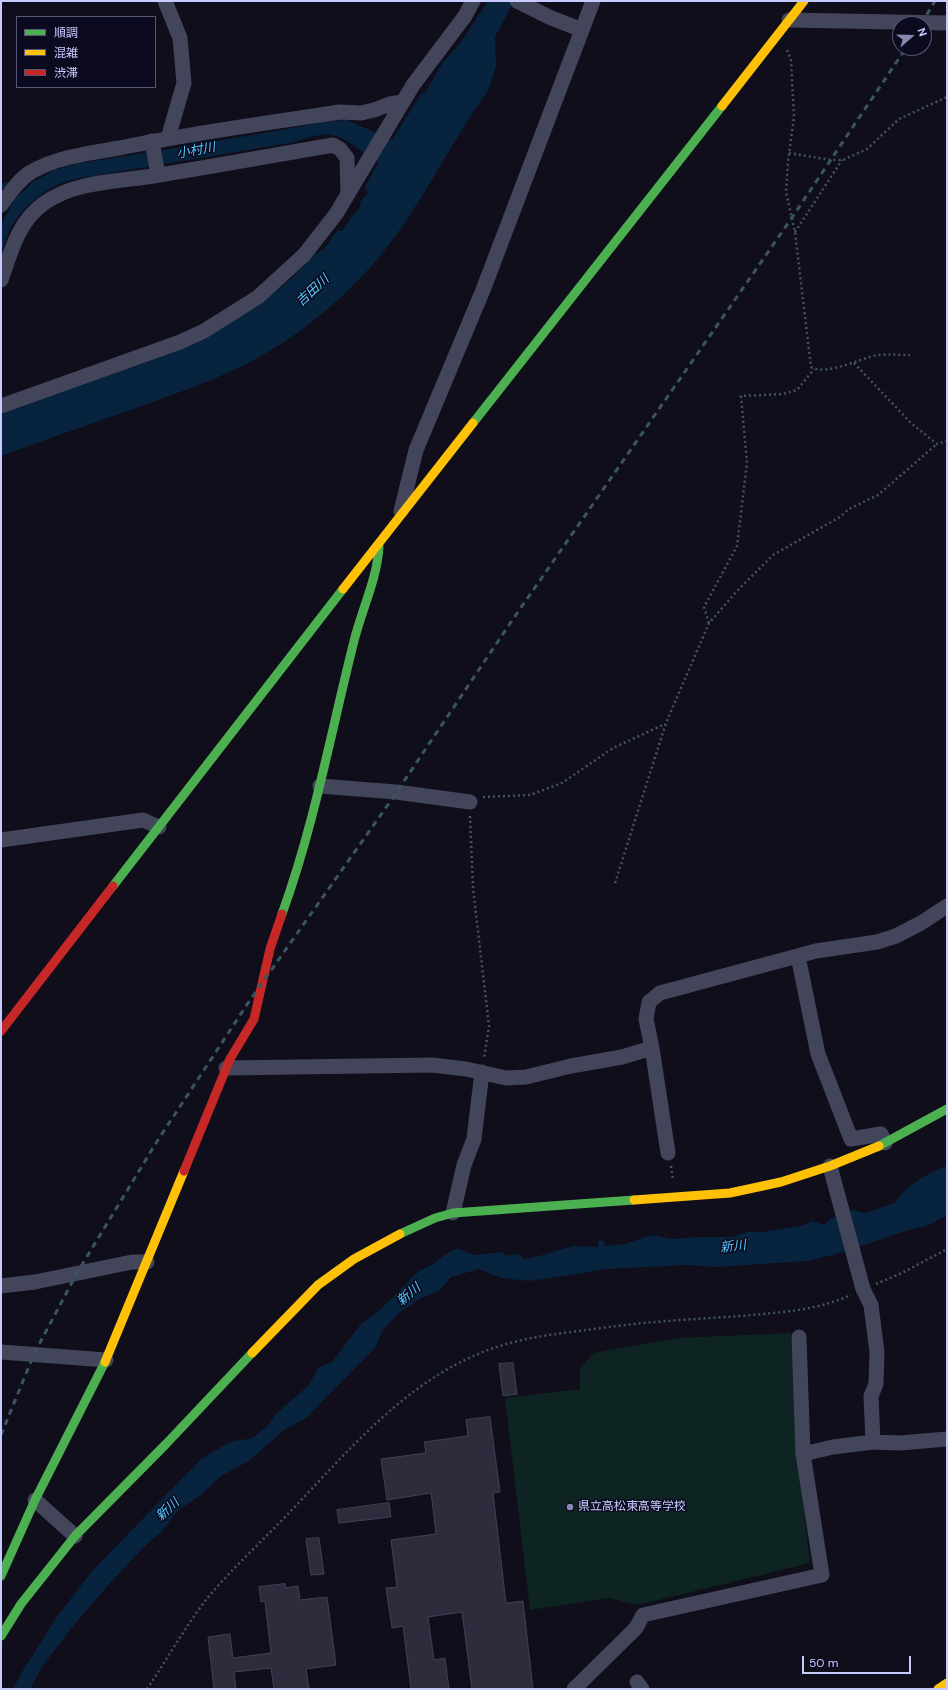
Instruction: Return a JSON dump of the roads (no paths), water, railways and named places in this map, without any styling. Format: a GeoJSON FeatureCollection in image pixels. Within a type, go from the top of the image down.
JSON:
{"type":"FeatureCollection","features":[{"type":"Feature","properties":{"kind":"street"},"geometry":{"type":"LineString","coordinates":[[165,1],[180,38],[184,83],[168,138]]}},
{"type":"Feature","properties":{"kind":"street"},"geometry":{"type":"LineString","coordinates":[[1,406],[180,342],[204,331],[258,296],[304,254],[336,214],[413,85],[465,16],[473,1]]}},
{"type":"Feature","properties":{"kind":"street"},"geometry":{"type":"LineString","coordinates":[[517,1],[548,17],[582,30]]}},
{"type":"Feature","properties":{"kind":"street"},"geometry":{"type":"LineString","coordinates":[[400,516],[416,450],[483,290],[530,170],[593,1]]}},
{"type":"Feature","properties":{"kind":"street"},"geometry":{"type":"LineString","coordinates":[[1,1031],[400,516],[804,1]]}},
{"type":"Feature","properties":{"kind":"street"},"geometry":{"type":"LineString","coordinates":[[785,25],[947,23]]}},
{"type":"Feature","properties":{"kind":"street"},"geometry":{"type":"LineString","coordinates":[[1,206],[16,184],[31,172],[50,164],[78,156],[168,138],[340,112],[361,113],[390,104],[400,108]]}},
{"type":"Feature","properties":{"kind":"street"},"geometry":{"type":"LineString","coordinates":[[152,141],[158,176]]}},
{"type":"Feature","properties":{"kind":"street"},"geometry":{"type":"LineString","coordinates":[[1,280],[15,241],[26,220],[42,204],[61,193],[87,185],[158,176],[333,145],[340,149],[347,158],[348,194]]}},
{"type":"Feature","properties":{"kind":"street"},"geometry":{"type":"LineString","coordinates":[[1,1576],[35,1500],[106,1360],[226,1068],[254,1019],[270,949],[286,904],[320,786],[354,638],[378,562],[379,544]]}},
{"type":"Feature","properties":{"kind":"street"},"geometry":{"type":"LineString","coordinates":[[320,786],[396,792],[470,802]]}},
{"type":"Feature","properties":{"kind":"street"},"geometry":{"type":"LineString","coordinates":[[1,840],[143,820],[159,827]]}},
{"type":"Feature","properties":{"kind":"street"},"geometry":{"type":"LineString","coordinates":[[668,1153],[652,1048],[646,1019],[649,1002],[660,993],[816,951],[877,942],[896,936],[921,923],[947,906]]}},
{"type":"Feature","properties":{"kind":"street"},"geometry":{"type":"LineString","coordinates":[[798,956],[818,1054],[851,1139],[881,1134],[885,1143]]}},
{"type":"Feature","properties":{"kind":"street"},"geometry":{"type":"LineString","coordinates":[[226,1068],[432,1065],[482,1072],[506,1078],[526,1077],[571,1066],[622,1058],[652,1048]]}},
{"type":"Feature","properties":{"kind":"street"},"geometry":{"type":"LineString","coordinates":[[453,1213],[464,1165],[474,1139],[482,1072]]}},
{"type":"Feature","properties":{"kind":"street"},"geometry":{"type":"LineString","coordinates":[[1,1636],[29,1593],[75,1536],[166,1444],[306,1295],[326,1277],[352,1259],[381,1243],[422,1224],[453,1213],[730,1193],[781,1182],[830,1166],[885,1143],[947,1109]]}},
{"type":"Feature","properties":{"kind":"street"},"geometry":{"type":"LineString","coordinates":[[830,1166],[863,1289],[871,1305],[877,1352],[876,1384],[871,1396],[873,1442]]}},
{"type":"Feature","properties":{"kind":"street"},"geometry":{"type":"LineString","coordinates":[[1,1286],[35,1282],[132,1262],[147,1262]]}},
{"type":"Feature","properties":{"kind":"street"},"geometry":{"type":"LineString","coordinates":[[574,1689],[636,1628],[643,1615],[822,1575],[803,1454],[798,1337]]}},
{"type":"Feature","properties":{"kind":"street"},"geometry":{"type":"LineString","coordinates":[[1,1352],[106,1360]]}},
{"type":"Feature","properties":{"kind":"street"},"geometry":{"type":"LineString","coordinates":[[803,1454],[832,1447],[873,1442],[900,1443],[947,1439]]}},
{"type":"Feature","properties":{"kind":"street"},"geometry":{"type":"LineString","coordinates":[[35,1500],[75,1536]]}},
{"type":"Feature","properties":{"kind":"street"},"geometry":{"type":"LineString","coordinates":[[938,1689],[947,1683]]}},
{"type":"Feature","properties":{"kind":"water"},"geometry":{"type":"Polygon","coordinates":[[[488,1],[514,1],[495,37],[496,66],[488,91],[392,241],[376,261],[341,297],[315,320],[287,340],[241,367],[173,394],[1,456],[1,413],[255,308],[292,278],[314,255],[324,249],[337,231],[343,230],[352,216],[359,210],[361,201],[368,193],[365,187],[378,163],[341,138],[325,135],[313,136],[290,143],[80,178],[59,184],[44,192],[30,203],[18,216],[9,231],[1,255],[1,225],[14,200],[33,182],[54,170],[80,163],[332,121],[347,120],[392,140],[421,94],[425,93],[443,62],[458,46],[488,1]]]}},
{"type":"Feature","properties":{"kind":"water","name":"新川"},"geometry":{"type":"Polygon","coordinates":[[[947,1166],[947,1215],[929,1225],[908,1230],[844,1252],[808,1261],[716,1267],[687,1265],[608,1269],[529,1281],[501,1278],[479,1269],[451,1277],[440,1290],[421,1298],[400,1312],[382,1331],[376,1347],[306,1418],[284,1430],[249,1461],[221,1476],[201,1495],[177,1511],[163,1530],[143,1548],[109,1584],[73,1626],[42,1667],[30,1689],[13,1689],[56,1618],[93,1570],[201,1459],[230,1442],[253,1438],[267,1426],[277,1413],[308,1386],[319,1367],[332,1362],[360,1325],[381,1309],[419,1271],[433,1264],[444,1255],[457,1248],[474,1255],[503,1252],[505,1256],[518,1254],[524,1259],[573,1246],[598,1247],[598,1240],[603,1241],[605,1246],[624,1244],[653,1235],[673,1239],[733,1237],[747,1232],[762,1232],[805,1225],[812,1221],[824,1225],[830,1219],[852,1210],[866,1213],[896,1202],[906,1190],[918,1180],[947,1166]]]}},
{"type":"Feature","properties":{"kind":"waterway"},"geometry":{"type":"LineString","coordinates":[[1,186],[6,185]]}},
{"type":"Feature","properties":{"kind":"railway"},"geometry":{"type":"LineString","coordinates":[[926,16],[935,1]]}},
{"type":"Feature","properties":{"kind":"railway"},"geometry":{"type":"LineString","coordinates":[[1,1435],[34,1354],[77,1273],[156,1143],[248,1003],[392,799],[511,622],[791,219],[901,56]]}},
{"type":"Feature","properties":{"kind":"place","name":"県立高松東高等学校"},"geometry":{"type":"Point","coordinates":[570,1507]}},
{"type":"Feature","properties":{"kind":"water label","name":"小村川"},"geometry":{"type":"Point","coordinates":[196,151]}},
{"type":"Feature","properties":{"kind":"water label","name":"吉田川"},"geometry":{"type":"Point","coordinates":[313,291]}}]}
